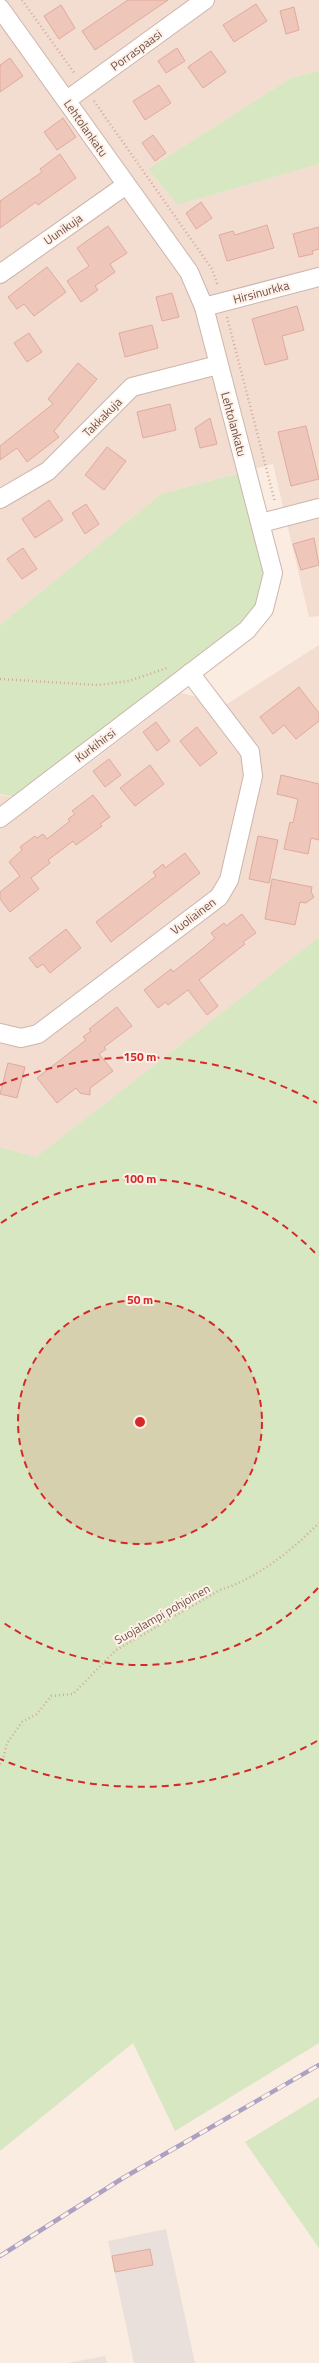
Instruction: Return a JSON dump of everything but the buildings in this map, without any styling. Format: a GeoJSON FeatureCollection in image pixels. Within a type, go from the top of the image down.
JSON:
{"type":"FeatureCollection","features":[{"type":"Feature","properties":{"kind":"street","name":"Porraspaasi"},"geometry":{"type":"LineString","coordinates":[[67,100],[205,0]]}},
{"type":"Feature","properties":{"kind":"street","name":"Lehtolankatu"},"geometry":{"type":"LineString","coordinates":[[3,18],[67,100],[189,272],[204,307],[218,366],[261,523],[273,573],[264,609],[247,630],[190,673]]}},
{"type":"Feature","properties":{"kind":"street","name":"Uunikuja"},"geometry":{"type":"LineString","coordinates":[[0,274],[126,185]]}},
{"type":"Feature","properties":{"kind":"street","name":"Hirsinurkka"},"geometry":{"type":"LineString","coordinates":[[204,307],[319,277]]}},
{"type":"Feature","properties":{"kind":"street","name":"Takkakuja"},"geometry":{"type":"LineString","coordinates":[[0,499],[48,472],[132,387],[218,366]]}},
{"type":"Feature","properties":{"kind":"street"},"geometry":{"type":"LineString","coordinates":[[261,523],[319,508]]}},
{"type":"Feature","properties":{"kind":"street","name":"Kurkihirsi"},"geometry":{"type":"LineString","coordinates":[[0,818],[190,673]]}},
{"type":"Feature","properties":{"kind":"street","name":"Vuoliainen"},"geometry":{"type":"LineString","coordinates":[[0,1033],[21,1038],[38,1034],[219,897],[229,880],[253,776],[250,752],[190,673]]}},
{"type":"Feature","properties":{"kind":"path"},"geometry":{"type":"LineString","coordinates":[[0,679],[98,685],[129,681],[174,666],[190,673]]}},
{"type":"Feature","properties":{"kind":"path","name":"Suojalampi pohjoinen"},"geometry":{"type":"LineString","coordinates":[[0,1764],[3,1760],[6,1743],[22,1722],[37,1714],[51,1696],[73,1694],[116,1650],[268,1566],[285,1554],[319,1523]]}},
{"type":"Feature","properties":{"kind":"shaded area"},"geometry":{"type":"Polygon","coordinates":[[[0,0],[319,0],[319,71],[291,78],[148,169],[178,205],[319,164],[319,616],[309,617],[273,464],[161,494],[0,625],[0,0]]]}},
{"type":"Feature","properties":{"kind":"shaded area"},"geometry":{"type":"Polygon","coordinates":[[[319,645],[319,937],[36,1157],[0,1147],[0,795],[39,802],[181,693],[227,704],[319,645]]]}},
{"type":"Feature","properties":{"kind":"shaded area"},"geometry":{"type":"Polygon","coordinates":[[[166,2229],[195,2363],[134,2363],[108,2241],[166,2229]]]}},
{"type":"Feature","properties":{"kind":"shaded area"},"geometry":{"type":"Polygon","coordinates":[[[105,2356],[107,2363],[68,2363],[105,2356]]]}},
{"type":"Feature","properties":{"kind":"green space"},"geometry":{"type":"Polygon","coordinates":[[[319,71],[319,164],[178,205],[148,169],[291,78],[319,71]]]}},
{"type":"Feature","properties":{"kind":"green space"},"geometry":{"type":"Polygon","coordinates":[[[247,471],[273,573],[264,609],[25,799],[0,794],[0,625],[161,494],[247,471]]]}},
{"type":"Feature","properties":{"kind":"green space"},"geometry":{"type":"Polygon","coordinates":[[[319,937],[319,2043],[175,2131],[133,2043],[0,2151],[0,1147],[36,1157],[319,937]]]}},
{"type":"Feature","properties":{"kind":"green space"},"geometry":{"type":"Polygon","coordinates":[[[319,2097],[319,2248],[245,2142],[319,2097]]]}},
{"type":"Feature","properties":{"kind":"railway"},"geometry":{"type":"LineString","coordinates":[[0,2256],[123,2178],[319,2065]]}}]}
